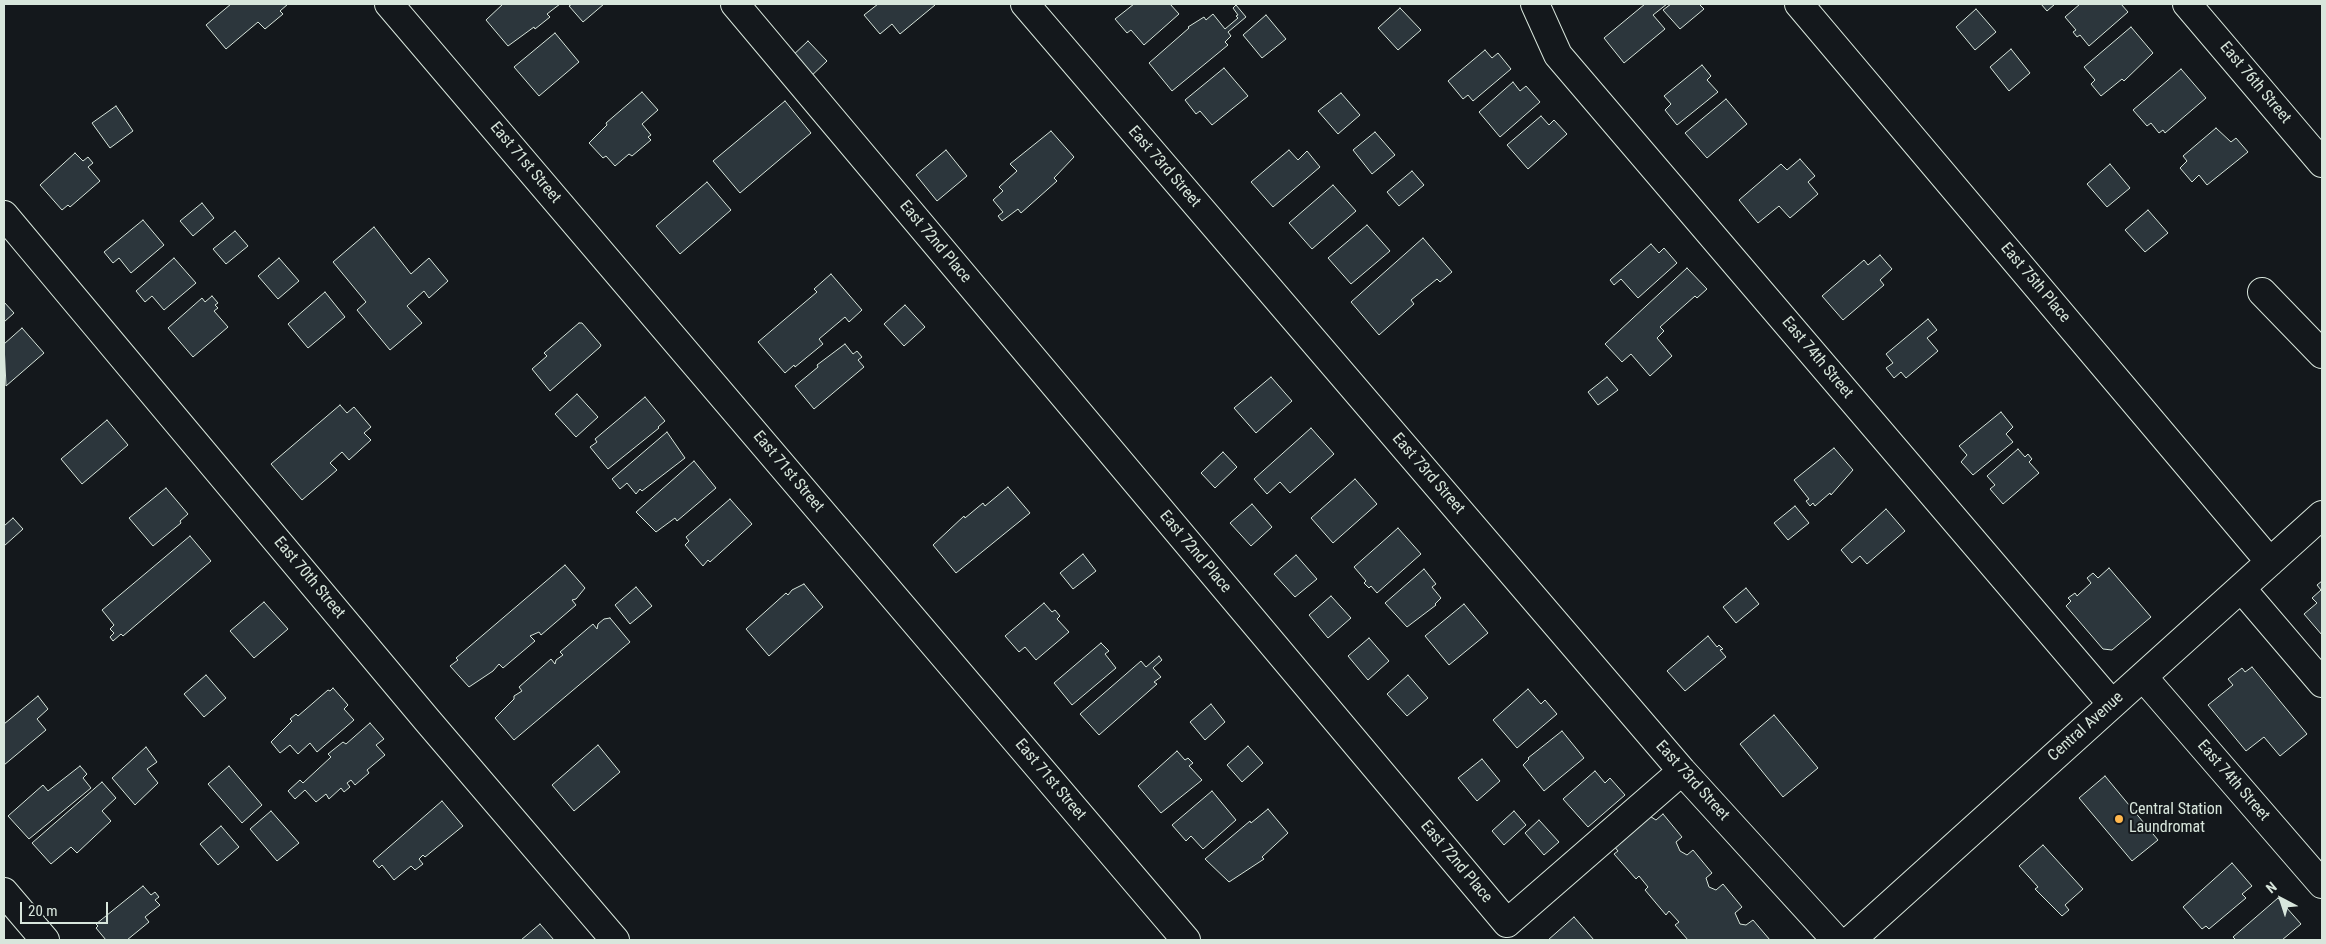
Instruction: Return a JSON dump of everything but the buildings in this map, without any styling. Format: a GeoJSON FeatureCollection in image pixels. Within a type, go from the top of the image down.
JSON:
{"type":"FeatureCollection","features":[{"type":"Feature","properties":{"kind":"street","name":"East 71st Street"},"geometry":{"type":"LineString","coordinates":[[389,4],[1186,940]]}},
{"type":"Feature","properties":{"kind":"street","name":"East 72nd Place"},"geometry":{"type":"LineString","coordinates":[[735,4],[1507,923],[1682,771]]}},
{"type":"Feature","properties":{"kind":"street","name":"East 73rd Street"},"geometry":{"type":"LineString","coordinates":[[1025,4],[1682,771],[1836,940]]}},
{"type":"Feature","properties":{"kind":"street","name":"East 74th Street"},"geometry":{"type":"LineString","coordinates":[[1536,4],[1558,55],[2112,704]]}},
{"type":"Feature","properties":{"kind":"street","name":"East 75th Place"},"geometry":{"type":"LineString","coordinates":[[1799,4],[2270,562]]}},
{"type":"Feature","properties":{"kind":"street","name":"East 76th Street"},"geometry":{"type":"LineString","coordinates":[[2187,4],[2322,163]]}},
{"type":"Feature","properties":{"kind":"street","name":"East 70th Street"},"geometry":{"type":"LineString","coordinates":[[4,215],[615,940]]}},
{"type":"Feature","properties":{"kind":"street"},"geometry":{"type":"LineString","coordinates":[[2262,292],[2322,354]]}},
{"type":"Feature","properties":{"kind":"street","name":"Central Avenue"},"geometry":{"type":"LineString","coordinates":[[1851,940],[2322,515]]}},
{"type":"Feature","properties":{"kind":"street"},"geometry":{"type":"LineString","coordinates":[[2241,588],[2322,682]]}},
{"type":"Feature","properties":{"kind":"street","name":"East 74th Street"},"geometry":{"type":"LineString","coordinates":[[2143,677],[2322,884]]}},
{"type":"Feature","properties":{"kind":"street"},"geometry":{"type":"LineString","coordinates":[[4,892],[45,940]]}},
{"type":"Feature","properties":{"kind":"place","name":"Central Station Laundromat"},"geometry":{"type":"Point","coordinates":[2119,819]}}]}
